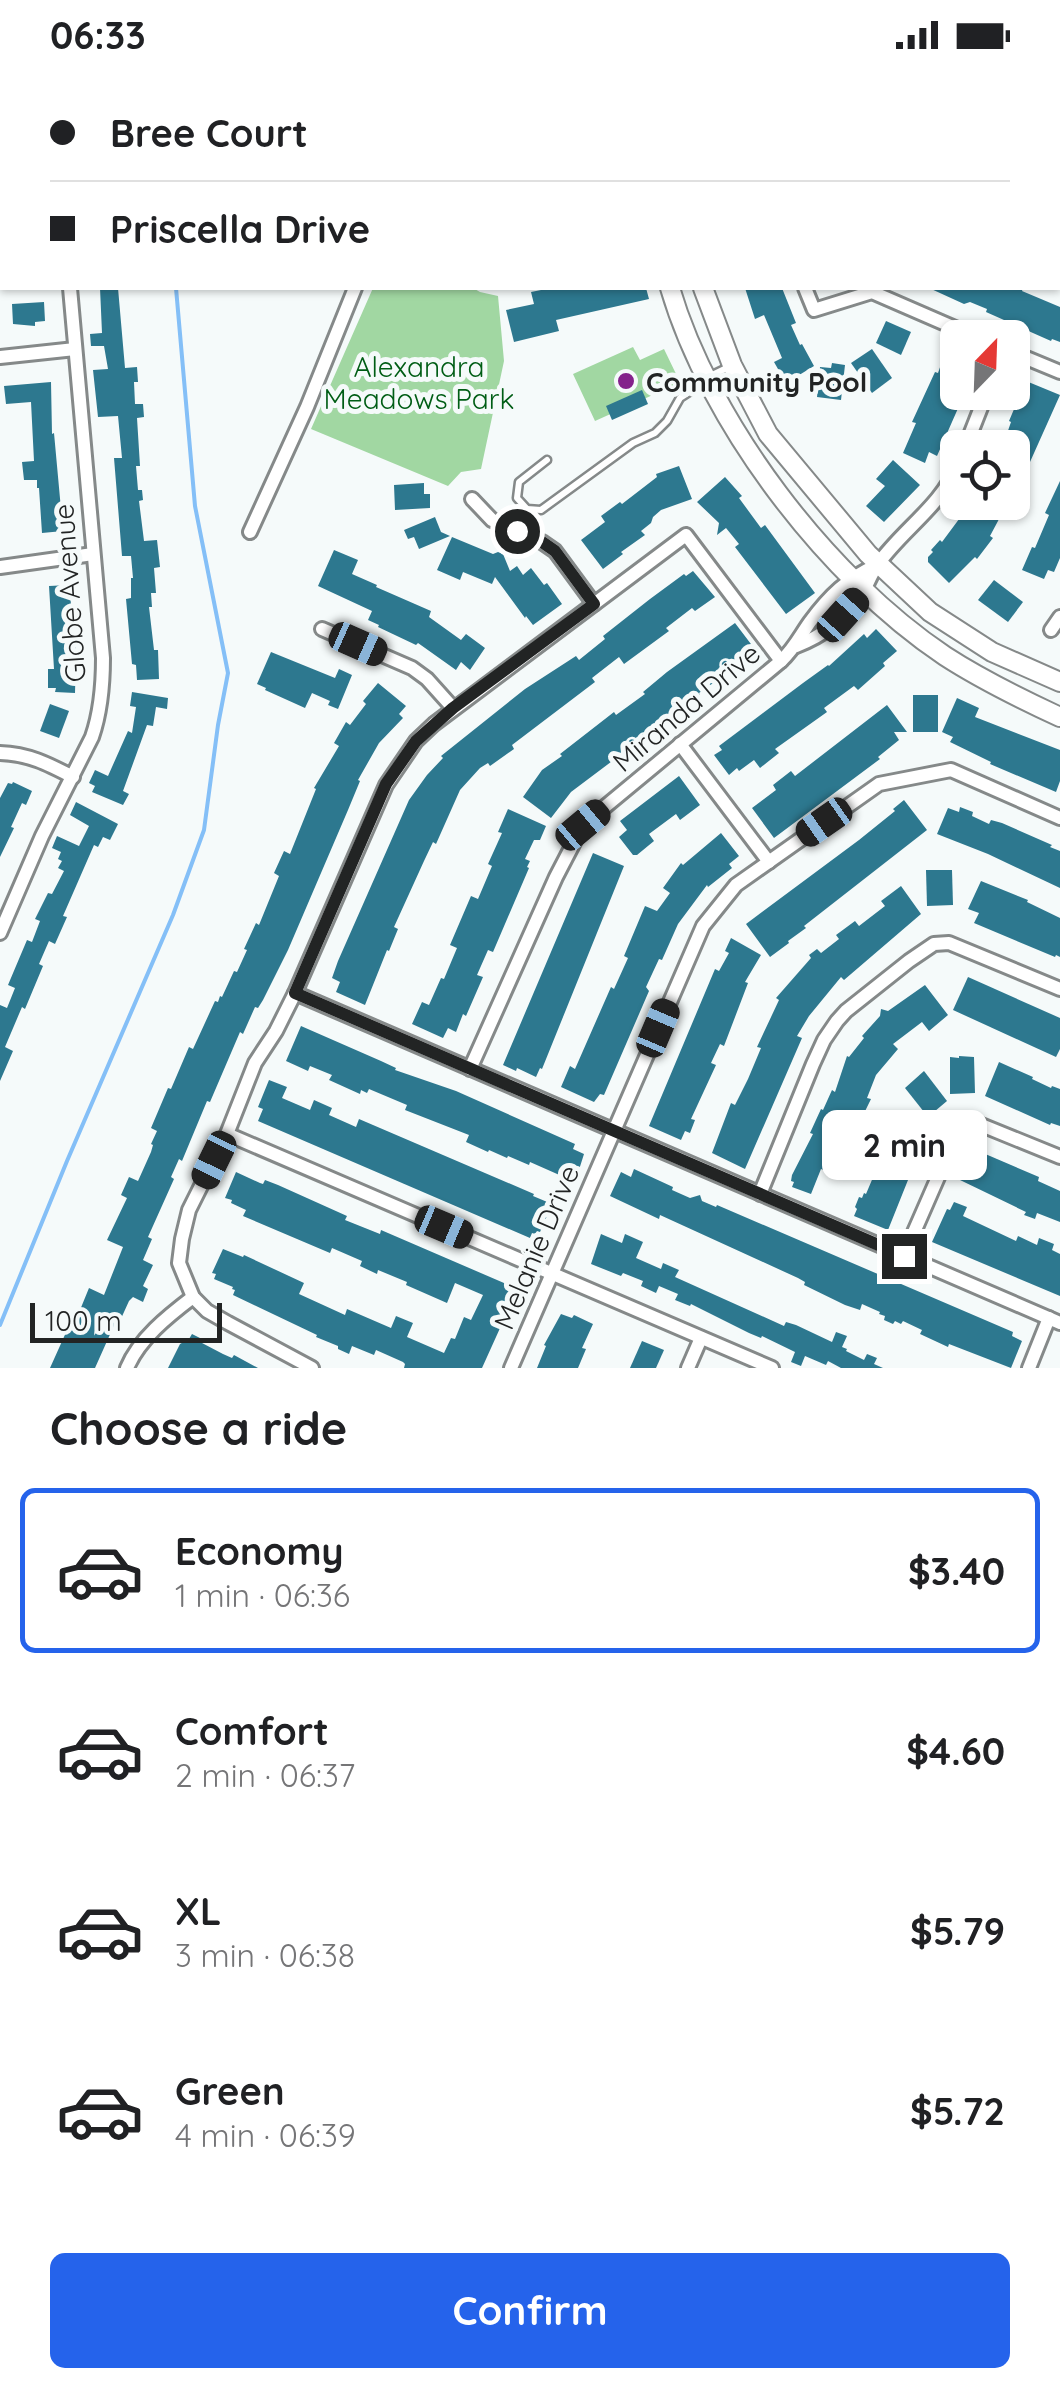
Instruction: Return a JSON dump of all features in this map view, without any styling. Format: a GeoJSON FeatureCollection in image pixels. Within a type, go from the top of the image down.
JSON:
{"type":"FeatureCollection","features":[{"type":"Feature","properties":{"kind":"main road"},"geometry":{"type":"LineString","coordinates":[[671,290],[706,378],[739,439],[792,511],[858,583],[943,654],[998,688],[1060,718]]}},
{"type":"Feature","properties":{"kind":"main road"},"geometry":{"type":"LineString","coordinates":[[704,290],[732,365],[768,434],[843,526],[930,612],[992,652],[1060,682]]}},
{"type":"Feature","properties":{"kind":"street","name":"Globe Avenue"},"geometry":{"type":"LineString","coordinates":[[0,933],[98,721],[102,690],[103,658],[70,290]]}},
{"type":"Feature","properties":{"kind":"street"},"geometry":{"type":"LineString","coordinates":[[250,532],[355,290]]}},
{"type":"Feature","properties":{"kind":"street"},"geometry":{"type":"LineString","coordinates":[[807,290],[814,310],[872,292],[940,322]]}},
{"type":"Feature","properties":{"kind":"street"},"geometry":{"type":"LineString","coordinates":[[0,357],[76,350]]}},
{"type":"Feature","properties":{"kind":"street"},"geometry":{"type":"LineString","coordinates":[[1030,360],[1060,372]]}},
{"type":"Feature","properties":{"kind":"street","name":"Miranda Drive"},"geometry":{"type":"LineString","coordinates":[[796,646],[832,627],[858,583],[940,496]]}},
{"type":"Feature","properties":{"kind":"street"},"geometry":{"type":"LineString","coordinates":[[472,499],[492,520],[555,551],[594,604]]}},
{"type":"Feature","properties":{"kind":"street"},"geometry":{"type":"LineString","coordinates":[[312,1368],[228,1323],[193,1297],[180,1263],[182,1239],[190,1210],[227,1134],[254,1063],[295,993],[386,784],[416,741],[453,708],[686,535],[781,661]]}},
{"type":"Feature","properties":{"kind":"street"},"geometry":{"type":"LineString","coordinates":[[0,567],[93,554]]}},
{"type":"Feature","properties":{"kind":"street","name":"Miranda Drive"},"geometry":{"type":"LineString","coordinates":[[470,1069],[583,825],[781,661],[834,592],[858,583]]}},
{"type":"Feature","properties":{"kind":"street"},"geometry":{"type":"LineString","coordinates":[[1051,630],[1060,617]]}},
{"type":"Feature","properties":{"kind":"street"},"geometry":{"type":"LineString","coordinates":[[322,630],[412,668],[453,708]]}},
{"type":"Feature","properties":{"kind":"street"},"geometry":{"type":"LineString","coordinates":[[680,744],[768,862]]}},
{"type":"Feature","properties":{"kind":"street"},"geometry":{"type":"LineString","coordinates":[[0,752],[35,757],[74,777]]}},
{"type":"Feature","properties":{"kind":"street","name":"Melanie Drive"},"geometry":{"type":"LineString","coordinates":[[510,1368],[703,926],[736,885],[880,784],[950,770],[1060,818]]}},
{"type":"Feature","properties":{"kind":"street"},"geometry":{"type":"LineString","coordinates":[[760,1194],[824,1040],[846,1011],[934,944],[950,942],[1060,989]]}},
{"type":"Feature","properties":{"kind":"street"},"geometry":{"type":"LineString","coordinates":[[295,993],[1055,1320],[1029,1368]]}},
{"type":"Feature","properties":{"kind":"street"},"geometry":{"type":"LineString","coordinates":[[904,1256],[956,1136],[965,1124],[974,1122],[1060,1158]]}},
{"type":"Feature","properties":{"kind":"street"},"geometry":{"type":"LineString","coordinates":[[227,1134],[772,1368]]}},
{"type":"Feature","properties":{"kind":"street"},"geometry":{"type":"LineString","coordinates":[[127,1368],[134,1350],[193,1297]]}},
{"type":"Feature","properties":{"kind":"street"},"geometry":{"type":"LineString","coordinates":[[688,1368],[701,1338]]}},
{"type":"Feature","properties":{"kind":"lane"},"geometry":{"type":"LineString","coordinates":[[547,460],[519,482],[517,498],[527,509],[541,510],[632,442],[655,432],[667,421],[680,398],[732,365]]}},
{"type":"Feature","properties":{"kind":"green space","name":"Alexandra Meadows Park"},"geometry":{"type":"Polygon","coordinates":[[[372,290],[476,290],[498,296],[504,361],[481,469],[461,472],[448,486],[311,429],[372,290]]]}},
{"type":"Feature","properties":{"kind":"green space","name":"Community Pool"},"geometry":{"type":"Polygon","coordinates":[[[633,347],[640,360],[664,349],[678,378],[675,385],[595,421],[573,374],[633,347]]]}},
{"type":"Feature","properties":{"kind":"building"},"geometry":{"type":"Polygon","coordinates":[[[100,290],[118,290],[125,368],[137,367],[135,404],[143,404],[144,417],[137,418],[140,466],[136,466],[138,490],[142,490],[143,500],[139,501],[144,541],[157,540],[160,567],[154,568],[156,593],[151,593],[149,607],[159,679],[137,680],[136,665],[132,664],[126,599],[131,598],[133,578],[131,556],[122,556],[114,458],[122,458],[118,416],[98,417],[93,370],[108,369],[104,346],[91,346],[90,334],[102,333],[100,290]]]}},
{"type":"Feature","properties":{"kind":"building"},"geometry":{"type":"Polygon","coordinates":[[[647,290],[649,299],[556,320],[559,331],[514,342],[506,310],[534,304],[531,292],[647,290]]]}},
{"type":"Feature","properties":{"kind":"building"},"geometry":{"type":"Polygon","coordinates":[[[746,290],[783,290],[796,323],[791,325],[814,366],[786,383],[774,362],[782,358],[764,315],[755,319],[746,290]]]}},
{"type":"Feature","properties":{"kind":"building"},"geometry":{"type":"Polygon","coordinates":[[[933,290],[1022,290],[1060,307],[1060,342],[1030,332],[1030,320],[1004,320],[970,302],[964,304],[933,290]]]}},
{"type":"Feature","properties":{"kind":"building"},"geometry":{"type":"Polygon","coordinates":[[[44,302],[45,321],[35,322],[35,326],[13,324],[12,304],[44,302]]]}},
{"type":"Feature","properties":{"kind":"building"},"geometry":{"type":"Polygon","coordinates":[[[886,321],[911,332],[901,355],[876,343],[886,321]]]}},
{"type":"Feature","properties":{"kind":"building"},"geometry":{"type":"Polygon","coordinates":[[[872,349],[892,378],[872,393],[851,363],[872,349]]]}},
{"type":"Feature","properties":{"kind":"building"},"geometry":{"type":"Polygon","coordinates":[[[832,363],[845,365],[841,400],[817,397],[820,367],[831,368],[832,363]]]}},
{"type":"Feature","properties":{"kind":"building"},"geometry":{"type":"Polygon","coordinates":[[[940,367],[940,410],[957,410],[948,430],[940,430],[937,456],[929,452],[925,463],[903,453],[916,423],[912,422],[935,372],[940,367]]]}},
{"type":"Feature","properties":{"kind":"building"},"geometry":{"type":"Polygon","coordinates":[[[51,382],[52,434],[63,531],[42,533],[37,480],[24,480],[22,462],[34,461],[31,402],[6,404],[4,386],[51,382]]]}},
{"type":"Feature","properties":{"kind":"building"},"geometry":{"type":"Polygon","coordinates":[[[1030,383],[1060,395],[1030,462],[1030,430],[1008,430],[1014,410],[1030,410],[1030,383]]]}},
{"type":"Feature","properties":{"kind":"building"},"geometry":{"type":"Polygon","coordinates":[[[642,390],[648,404],[612,420],[606,406],[642,390]]]}},
{"type":"Feature","properties":{"kind":"building"},"geometry":{"type":"Polygon","coordinates":[[[893,460],[920,485],[884,522],[866,506],[885,486],[876,479],[893,460]]]}},
{"type":"Feature","properties":{"kind":"building"},"geometry":{"type":"Polygon","coordinates":[[[679,466],[692,499],[661,510],[641,531],[645,535],[603,569],[581,540],[605,522],[601,516],[622,504],[656,474],[679,466]]]}},
{"type":"Feature","properties":{"kind":"building"},"geometry":{"type":"Polygon","coordinates":[[[725,477],[815,593],[786,614],[735,547],[739,544],[726,528],[717,535],[719,523],[697,502],[725,477]]]}},
{"type":"Feature","properties":{"kind":"building"},"geometry":{"type":"Polygon","coordinates":[[[1060,481],[1060,558],[1054,572],[1048,570],[1044,579],[1022,570],[1032,547],[1035,548],[1060,481]]]}},
{"type":"Feature","properties":{"kind":"building"},"geometry":{"type":"Polygon","coordinates":[[[424,483],[424,494],[430,494],[430,508],[395,510],[394,485],[424,483]]]}},
{"type":"Feature","properties":{"kind":"building"},"geometry":{"type":"Polygon","coordinates":[[[435,517],[441,532],[450,536],[419,549],[414,537],[408,539],[404,530],[435,517]]]}},
{"type":"Feature","properties":{"kind":"building"},"geometry":{"type":"Polygon","coordinates":[[[958,520],[999,520],[990,536],[993,538],[977,559],[949,583],[928,562],[931,550],[958,520]]]}},
{"type":"Feature","properties":{"kind":"building"},"geometry":{"type":"Polygon","coordinates":[[[452,537],[493,554],[503,554],[510,571],[517,566],[523,575],[531,568],[562,604],[533,625],[495,577],[492,584],[463,572],[460,580],[437,570],[452,537]]]}},
{"type":"Feature","properties":{"kind":"building"},"geometry":{"type":"Polygon","coordinates":[[[334,550],[358,560],[352,574],[431,611],[429,617],[461,640],[466,634],[485,648],[470,670],[461,662],[456,670],[418,643],[378,627],[368,620],[372,611],[318,586],[334,550]]]}},
{"type":"Feature","properties":{"kind":"building"},"geometry":{"type":"Polygon","coordinates":[[[693,571],[715,597],[695,611],[692,608],[666,628],[669,631],[624,664],[619,657],[592,678],[595,682],[512,745],[514,749],[490,766],[488,763],[480,768],[460,790],[394,927],[398,929],[365,1005],[336,992],[340,982],[332,978],[338,961],[409,800],[441,756],[525,689],[576,656],[579,660],[650,599],[693,571]]]}},
{"type":"Feature","properties":{"kind":"building"},"geometry":{"type":"Polygon","coordinates":[[[994,580],[1023,602],[1008,622],[978,600],[994,580]]]}},
{"type":"Feature","properties":{"kind":"building"},"geometry":{"type":"Polygon","coordinates":[[[69,585],[76,653],[75,693],[48,688],[48,669],[54,669],[49,586],[69,585]]]}},
{"type":"Feature","properties":{"kind":"building"},"geometry":{"type":"Polygon","coordinates":[[[735,623],[757,652],[571,792],[551,818],[523,797],[542,770],[560,754],[735,623]]]}},
{"type":"Feature","properties":{"kind":"building"},"geometry":{"type":"Polygon","coordinates":[[[876,629],[897,651],[883,663],[885,666],[858,690],[854,686],[824,708],[827,712],[775,749],[779,753],[760,768],[754,760],[729,775],[714,755],[722,750],[719,746],[829,666],[864,634],[867,638],[876,629]]]}},
{"type":"Feature","properties":{"kind":"building"},"geometry":{"type":"Polygon","coordinates":[[[271,652],[335,678],[339,669],[352,675],[338,709],[312,693],[305,708],[257,684],[271,652]]]}},
{"type":"Feature","properties":{"kind":"building"},"geometry":{"type":"Polygon","coordinates":[[[378,683],[406,706],[399,714],[403,718],[379,743],[358,780],[288,950],[263,1000],[255,1007],[243,1034],[240,1032],[182,1161],[179,1159],[148,1237],[152,1239],[143,1260],[153,1265],[143,1286],[148,1289],[143,1302],[133,1297],[129,1301],[95,1368],[50,1368],[89,1288],[104,1295],[123,1247],[107,1240],[127,1198],[121,1195],[129,1177],[138,1181],[151,1152],[157,1131],[151,1128],[168,1088],[171,1089],[189,1047],[193,1049],[215,1001],[222,997],[234,971],[237,972],[279,876],[274,873],[284,851],[290,854],[314,788],[339,746],[334,743],[378,683]]]}},
{"type":"Feature","properties":{"kind":"building"},"geometry":{"type":"Polygon","coordinates":[[[132,692],[168,698],[167,709],[156,707],[153,726],[147,725],[123,791],[129,794],[123,805],[92,792],[95,786],[89,783],[95,770],[108,776],[128,731],[132,733],[136,707],[130,706],[132,692]]]}},
{"type":"Feature","properties":{"kind":"building"},"geometry":{"type":"Polygon","coordinates":[[[913,695],[938,695],[938,732],[913,732],[913,695]]]}},
{"type":"Feature","properties":{"kind":"building"},"geometry":{"type":"Polygon","coordinates":[[[957,698],[979,708],[975,717],[1060,750],[1056,792],[950,742],[953,737],[942,732],[957,698]]]}},
{"type":"Feature","properties":{"kind":"building"},"geometry":{"type":"Polygon","coordinates":[[[50,704],[69,711],[59,738],[40,731],[50,704]]]}},
{"type":"Feature","properties":{"kind":"building"},"geometry":{"type":"Polygon","coordinates":[[[887,705],[907,732],[894,732],[899,740],[880,759],[774,838],[752,808],[776,790],[773,785],[791,771],[795,776],[887,705]]]}},
{"type":"Feature","properties":{"kind":"building"},"geometry":{"type":"Polygon","coordinates":[[[679,776],[700,805],[680,820],[676,814],[649,834],[654,841],[633,855],[619,837],[627,830],[620,821],[679,776]]]}},
{"type":"Feature","properties":{"kind":"building"},"geometry":{"type":"Polygon","coordinates":[[[8,783],[32,791],[26,805],[22,803],[0,857],[0,798],[8,783]]]}},
{"type":"Feature","properties":{"kind":"building"},"geometry":{"type":"Polygon","coordinates":[[[904,800],[927,830],[770,957],[746,924],[859,840],[904,800]]]}},
{"type":"Feature","properties":{"kind":"building"},"geometry":{"type":"Polygon","coordinates":[[[76,802],[118,824],[110,840],[103,837],[98,847],[94,845],[55,944],[49,941],[39,964],[43,966],[5,1047],[13,1051],[0,1081],[0,1005],[7,1008],[15,988],[8,985],[27,940],[32,942],[40,921],[35,919],[64,871],[58,868],[61,852],[52,848],[57,836],[79,846],[89,826],[70,815],[76,802]]]}},
{"type":"Feature","properties":{"kind":"building"},"geometry":{"type":"Polygon","coordinates":[[[960,807],[989,824],[991,820],[1002,823],[1060,851],[1060,888],[937,834],[948,808],[959,812],[960,807]]]}},
{"type":"Feature","properties":{"kind":"building"},"geometry":{"type":"Polygon","coordinates":[[[508,809],[546,826],[525,859],[530,861],[529,868],[493,952],[488,950],[477,975],[483,977],[466,1016],[463,1014],[456,1032],[448,1028],[443,1038],[412,1024],[422,1002],[429,1005],[441,978],[444,979],[457,948],[450,945],[471,896],[478,899],[508,809]]]}},
{"type":"Feature","properties":{"kind":"building"},"geometry":{"type":"Polygon","coordinates":[[[721,833],[739,856],[729,864],[732,868],[707,885],[678,924],[646,987],[649,991],[604,1095],[600,1094],[594,1102],[561,1087],[570,1066],[575,1069],[611,987],[614,989],[645,906],[657,911],[670,893],[663,888],[681,863],[721,833]]]}},
{"type":"Feature","properties":{"kind":"building"},"geometry":{"type":"Polygon","coordinates":[[[593,853],[624,866],[542,1069],[536,1077],[517,1068],[516,1071],[503,1065],[593,853]]]}},
{"type":"Feature","properties":{"kind":"building"},"geometry":{"type":"Polygon","coordinates":[[[926,870],[952,870],[953,905],[927,906],[926,870]]]}},
{"type":"Feature","properties":{"kind":"building"},"geometry":{"type":"Polygon","coordinates":[[[981,881],[1060,918],[1060,957],[974,923],[979,913],[968,909],[981,881]]]}},
{"type":"Feature","properties":{"kind":"building"},"geometry":{"type":"Polygon","coordinates":[[[901,886],[921,914],[844,980],[841,977],[809,1016],[797,1036],[802,1038],[745,1169],[712,1153],[731,1103],[735,1105],[761,1048],[757,1047],[779,1000],[776,998],[811,958],[809,955],[817,949],[821,953],[855,921],[859,926],[885,906],[881,901],[901,886]]]}},
{"type":"Feature","properties":{"kind":"building"},"geometry":{"type":"Polygon","coordinates":[[[731,938],[761,955],[745,982],[748,983],[724,1046],[720,1044],[711,1063],[716,1065],[691,1119],[695,1120],[690,1133],[685,1131],[681,1140],[649,1126],[715,969],[719,971],[729,953],[725,951],[731,938]]]}},
{"type":"Feature","properties":{"kind":"building"},"geometry":{"type":"Polygon","coordinates":[[[968,977],[1060,1018],[1060,1049],[1056,1057],[953,1010],[968,977]]]}},
{"type":"Feature","properties":{"kind":"building"},"geometry":{"type":"Polygon","coordinates":[[[925,985],[948,1015],[929,1031],[922,1022],[893,1044],[898,1049],[876,1075],[867,1098],[871,1099],[833,1174],[821,1169],[811,1194],[792,1187],[792,1175],[821,1109],[832,1090],[835,1092],[847,1056],[880,1016],[881,1009],[888,1011],[925,985]]]}},
{"type":"Feature","properties":{"kind":"building"},"geometry":{"type":"Polygon","coordinates":[[[301,1026],[395,1070],[456,1091],[575,1144],[573,1149],[584,1154],[577,1176],[573,1181],[530,1162],[529,1165],[488,1152],[466,1142],[469,1135],[405,1110],[407,1105],[369,1089],[367,1093],[361,1090],[360,1094],[329,1080],[332,1075],[310,1066],[308,1071],[286,1061],[301,1026]]]}},
{"type":"Feature","properties":{"kind":"building"},"geometry":{"type":"Polygon","coordinates":[[[950,1057],[974,1057],[975,1093],[950,1094],[950,1057]]]}},
{"type":"Feature","properties":{"kind":"building"},"geometry":{"type":"Polygon","coordinates":[[[999,1062],[1060,1089],[1060,1126],[985,1096],[999,1062]]]}},
{"type":"Feature","properties":{"kind":"building"},"geometry":{"type":"Polygon","coordinates":[[[924,1071],[947,1101],[928,1117],[905,1088],[924,1071]]]}},
{"type":"Feature","properties":{"kind":"building"},"geometry":{"type":"Polygon","coordinates":[[[269,1080],[287,1087],[282,1098],[310,1110],[314,1100],[332,1108],[329,1115],[356,1127],[359,1119],[552,1204],[540,1232],[532,1233],[530,1238],[258,1121],[263,1109],[258,1107],[269,1080]]]}},
{"type":"Feature","properties":{"kind":"building"},"geometry":{"type":"Polygon","coordinates":[[[895,1110],[930,1125],[888,1230],[854,1216],[859,1197],[866,1194],[874,1175],[869,1173],[875,1160],[872,1159],[895,1110]]]}},
{"type":"Feature","properties":{"kind":"building"},"geometry":{"type":"Polygon","coordinates":[[[983,1153],[1039,1177],[1038,1181],[1060,1191],[1060,1222],[1037,1213],[1035,1219],[1024,1215],[1026,1212],[960,1180],[971,1154],[981,1158],[983,1153]]]}},
{"type":"Feature","properties":{"kind":"building"},"geometry":{"type":"Polygon","coordinates":[[[634,1169],[690,1198],[700,1195],[702,1201],[1013,1332],[1012,1336],[1022,1341],[1011,1368],[949,1344],[948,1347],[903,1321],[893,1324],[884,1320],[880,1312],[862,1304],[860,1310],[845,1305],[804,1285],[798,1278],[610,1196],[621,1172],[631,1177],[634,1169]]]}},
{"type":"Feature","properties":{"kind":"building"},"geometry":{"type":"Polygon","coordinates":[[[236,1172],[263,1184],[265,1180],[278,1185],[347,1216],[345,1220],[380,1234],[381,1230],[504,1283],[515,1295],[482,1368],[404,1368],[403,1362],[376,1350],[374,1355],[352,1346],[349,1354],[233,1295],[233,1287],[214,1279],[216,1274],[212,1273],[223,1249],[304,1283],[299,1294],[345,1315],[347,1309],[391,1328],[396,1316],[413,1323],[407,1337],[444,1353],[464,1317],[471,1320],[483,1295],[455,1283],[447,1303],[406,1285],[407,1282],[360,1266],[362,1261],[332,1248],[330,1253],[243,1216],[246,1210],[225,1198],[236,1172]]]}},
{"type":"Feature","properties":{"kind":"building"},"geometry":{"type":"Polygon","coordinates":[[[954,1202],[967,1207],[963,1216],[1016,1241],[1018,1236],[1037,1245],[1039,1238],[1054,1244],[1052,1250],[1060,1254],[1060,1296],[932,1242],[954,1202]]]}},
{"type":"Feature","properties":{"kind":"building"},"geometry":{"type":"Polygon","coordinates":[[[601,1234],[622,1243],[625,1234],[643,1242],[636,1258],[661,1269],[663,1263],[679,1270],[675,1277],[784,1326],[786,1322],[796,1325],[832,1342],[836,1332],[847,1336],[842,1347],[846,1351],[864,1360],[867,1354],[877,1358],[874,1364],[883,1368],[841,1368],[805,1356],[801,1366],[791,1362],[795,1352],[675,1300],[678,1294],[659,1286],[656,1293],[641,1286],[643,1281],[591,1264],[601,1234]]]}},
{"type":"Feature","properties":{"kind":"building"},"geometry":{"type":"Polygon","coordinates":[[[561,1314],[593,1324],[578,1368],[537,1368],[544,1345],[561,1314]]]}},
{"type":"Feature","properties":{"kind":"building"},"geometry":{"type":"Polygon","coordinates":[[[192,1334],[223,1354],[232,1358],[234,1355],[258,1368],[168,1368],[180,1344],[192,1334]]]}},
{"type":"Feature","properties":{"kind":"building"},"geometry":{"type":"Polygon","coordinates":[[[642,1341],[664,1350],[656,1368],[630,1368],[642,1341]]]}},
{"type":"Feature","properties":{"kind":"waterway"},"geometry":{"type":"LineString","coordinates":[[0,1325],[173,915],[204,830],[228,673],[195,506],[176,290]]}},
{"type":"Feature","properties":{"kind":"place","name":"Community Pool"},"geometry":{"type":"Point","coordinates":[626,381]}},
{"type":"Feature","properties":{"kind":"route"},"geometry":{"type":"LineString","coordinates":[[517,531],[555,551],[594,604],[453,708],[416,741],[399,763],[386,784],[295,993],[904,1256]]}}]}
